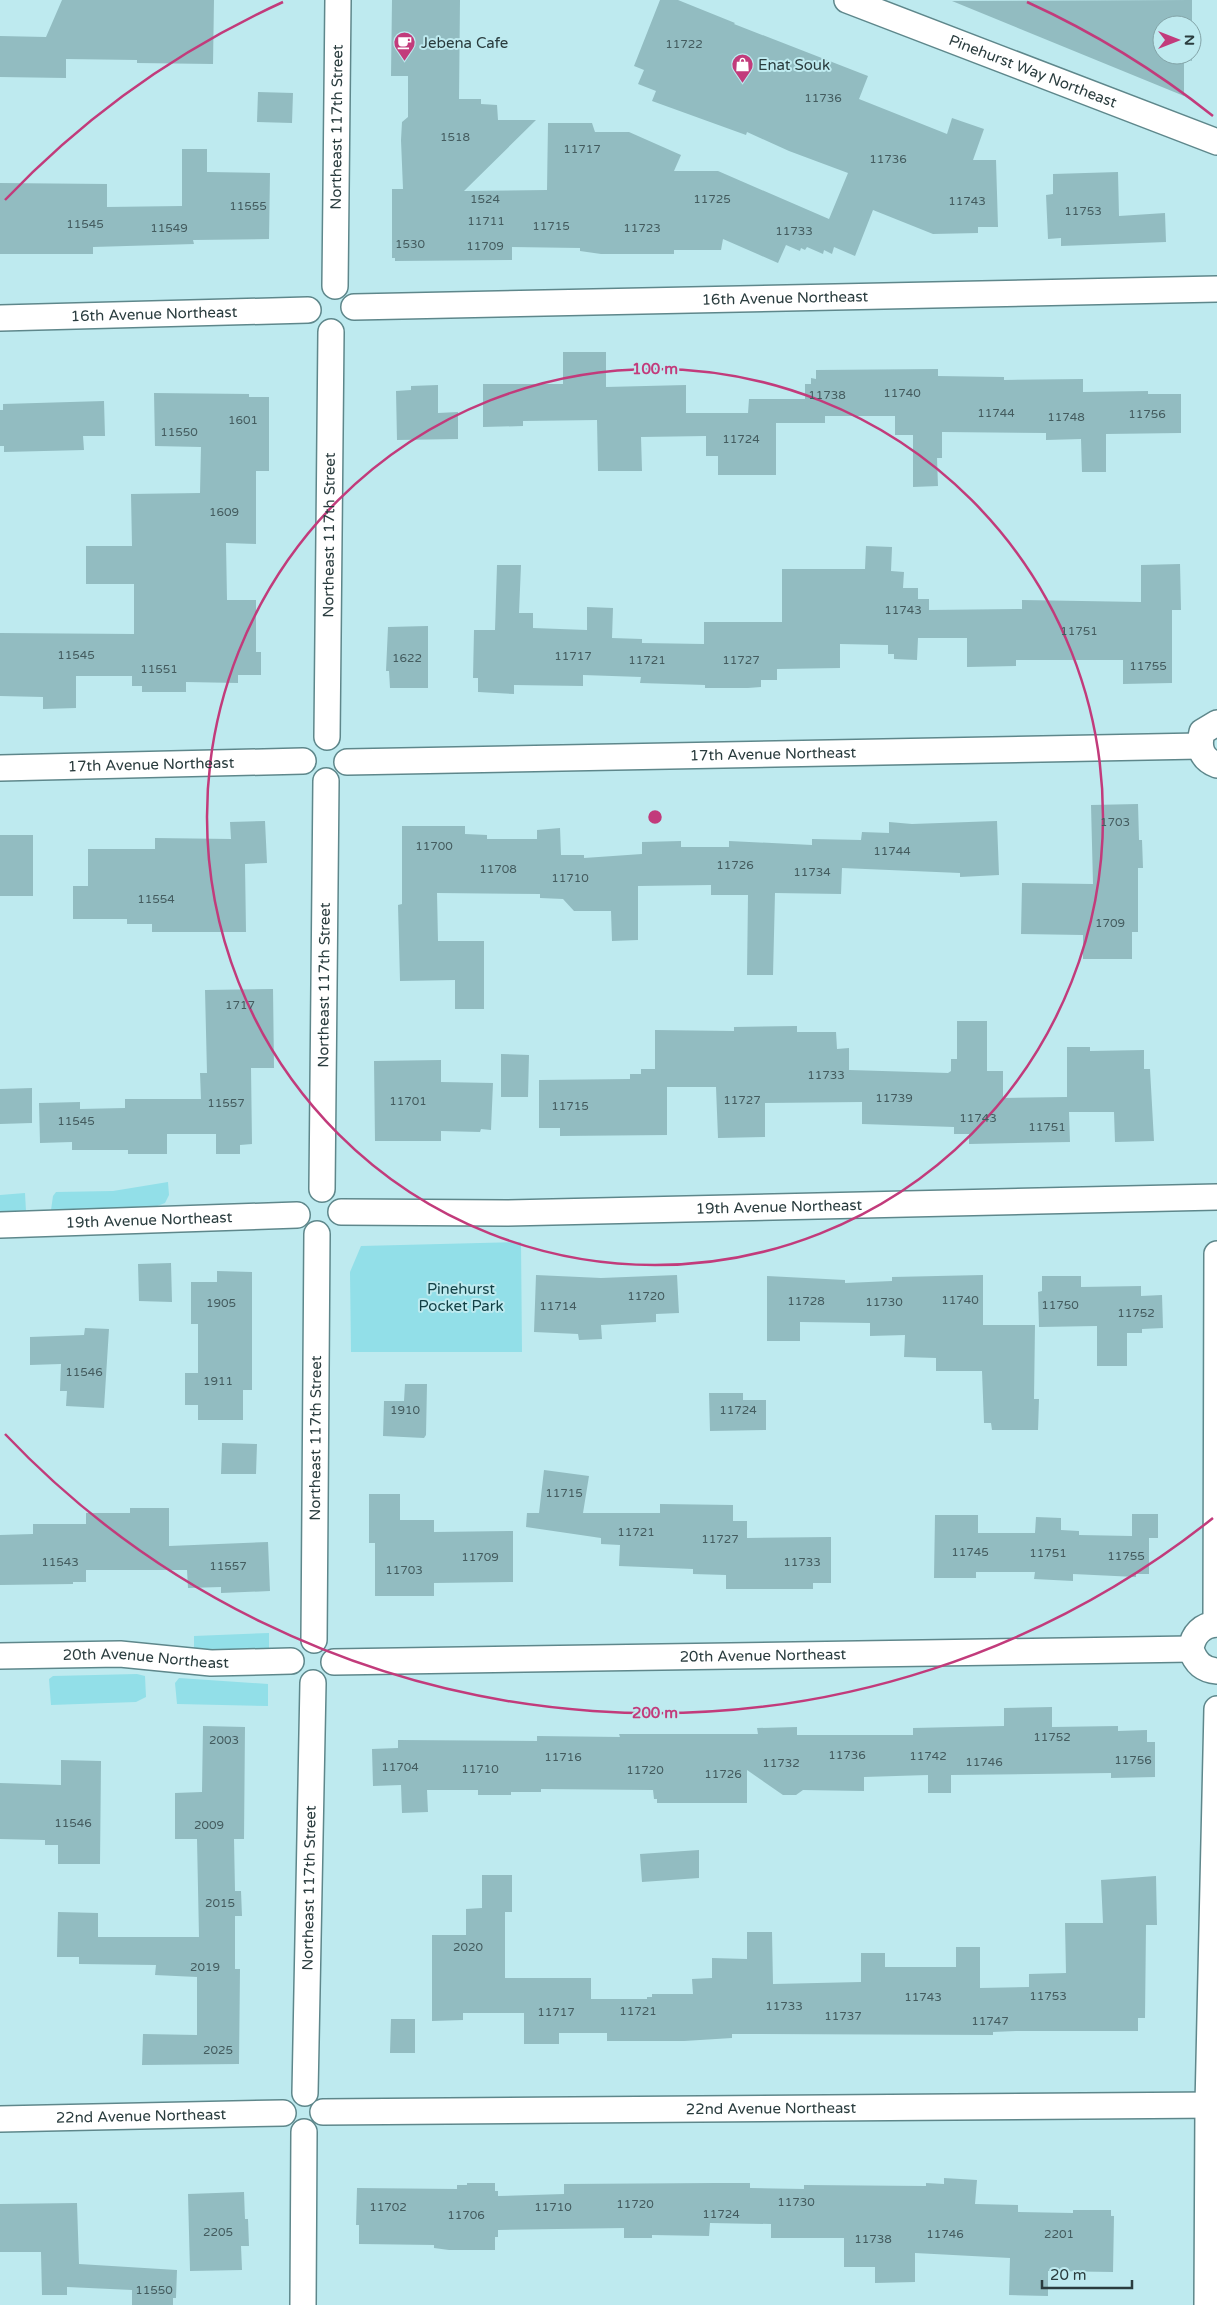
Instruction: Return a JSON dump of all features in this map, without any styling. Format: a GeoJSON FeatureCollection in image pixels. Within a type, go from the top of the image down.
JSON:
{"type":"FeatureCollection","features":[{"type":"Feature","properties":{"kind":"street","name":"Northeast 117th Street"},"geometry":{"type":"LineString","coordinates":[[334,286],[338,0]]}},
{"type":"Feature","properties":{"kind":"street","name":"Pinehurst Way Northeast"},"geometry":{"type":"LineString","coordinates":[[848,0],[1217,142]]}},
{"type":"Feature","properties":{"kind":"street"},"geometry":{"type":"LineString","coordinates":[[334,286],[348,293],[354,307],[350,322],[346,327],[331,332],[317,327],[312,322],[308,310],[314,293],[320,288],[334,286]]}},
{"type":"Feature","properties":{"kind":"street","name":"16th Avenue Northeast"},"geometry":{"type":"LineString","coordinates":[[354,307],[1217,290]]}},
{"type":"Feature","properties":{"kind":"street","name":"16th Avenue Northeast"},"geometry":{"type":"LineString","coordinates":[[0,318],[308,310]]}},
{"type":"Feature","properties":{"kind":"street","name":"Northeast 117th Street"},"geometry":{"type":"LineString","coordinates":[[327,737],[331,332]]}},
{"type":"Feature","properties":{"kind":"street"},"geometry":{"type":"LineString","coordinates":[[1217,723],[1202,732],[1200,746],[1205,758],[1217,765]]}},
{"type":"Feature","properties":{"kind":"street"},"geometry":{"type":"LineString","coordinates":[[327,737],[339,742],[344,747],[348,762],[342,775],[326,782],[309,775],[303,761],[306,748],[311,742],[327,737]]}},
{"type":"Feature","properties":{"kind":"street","name":"17th Avenue Northeast"},"geometry":{"type":"LineString","coordinates":[[348,762],[1200,746]]}},
{"type":"Feature","properties":{"kind":"street","name":"17th Avenue Northeast"},"geometry":{"type":"LineString","coordinates":[[0,768],[303,761]]}},
{"type":"Feature","properties":{"kind":"street","name":"Northeast 117th Street"},"geometry":{"type":"LineString","coordinates":[[322,1189],[326,782]]}},
{"type":"Feature","properties":{"kind":"street"},"geometry":{"type":"LineString","coordinates":[[315,1189],[322,1189],[334,1196],[341,1212],[334,1229],[317,1234],[305,1230],[300,1224],[296,1209],[303,1196],[315,1189]]}},
{"type":"Feature","properties":{"kind":"street","name":"19th Avenue Northeast"},"geometry":{"type":"LineString","coordinates":[[341,1212],[507,1213],[1217,1197]]}},
{"type":"Feature","properties":{"kind":"street","name":"19th Avenue Northeast"},"geometry":{"type":"LineString","coordinates":[[0,1225],[297,1214]]}},
{"type":"Feature","properties":{"kind":"street","name":"Northeast 117th Street"},"geometry":{"type":"LineString","coordinates":[[314,1640],[317,1234]]}},
{"type":"Feature","properties":{"kind":"street"},"geometry":{"type":"LineString","coordinates":[[1217,1254],[1216,1624],[1208,1625],[1196,1634],[1191,1649],[1197,1663],[1203,1668],[1217,1671]]}},
{"type":"Feature","properties":{"kind":"street"},"geometry":{"type":"LineString","coordinates":[[314,1640],[328,1647],[334,1662],[330,1674],[324,1680],[313,1683],[303,1681],[297,1677],[291,1661],[298,1646],[314,1640]]}},
{"type":"Feature","properties":{"kind":"street","name":"20th Avenue Northeast"},"geometry":{"type":"LineString","coordinates":[[334,1662],[1191,1649]]}},
{"type":"Feature","properties":{"kind":"street","name":"20th Avenue Northeast"},"geometry":{"type":"LineString","coordinates":[[0,1656],[120,1654],[211,1663],[291,1661]]}},
{"type":"Feature","properties":{"kind":"street","name":"Northeast 117th Street"},"geometry":{"type":"LineString","coordinates":[[305,2093],[313,1683]]}},
{"type":"Feature","properties":{"kind":"street"},"geometry":{"type":"LineString","coordinates":[[1207,2305],[1213,2105],[1217,1709]]}},
{"type":"Feature","properties":{"kind":"street"},"geometry":{"type":"LineString","coordinates":[[305,2093],[318,2099],[323,2112],[319,2124],[314,2129],[304,2132],[295,2131],[289,2127],[283,2113],[285,2103],[289,2098],[305,2093]]}},
{"type":"Feature","properties":{"kind":"street","name":"22nd Avenue Northeast"},"geometry":{"type":"LineString","coordinates":[[323,2112],[1213,2105]]}},
{"type":"Feature","properties":{"kind":"street","name":"22nd Avenue Northeast"},"geometry":{"type":"LineString","coordinates":[[0,2118],[283,2113]]}},
{"type":"Feature","properties":{"kind":"street"},"geometry":{"type":"LineString","coordinates":[[303,2305],[304,2132]]}},
{"type":"Feature","properties":{"kind":"green space"},"geometry":{"type":"Polygon","coordinates":[[[168,1182],[169,1195],[165,1203],[152,1208],[66,1213],[51,1210],[53,1196],[56,1192],[113,1191],[168,1182]]]}},
{"type":"Feature","properties":{"kind":"green space"},"geometry":{"type":"Polygon","coordinates":[[[25,1193],[26,1211],[0,1212],[0,1195],[25,1193]]]}},
{"type":"Feature","properties":{"kind":"green space","name":"Pinehurst Pocket Park"},"geometry":{"type":"Polygon","coordinates":[[[521,1242],[522,1352],[351,1352],[350,1272],[361,1246],[521,1242]]]}},
{"type":"Feature","properties":{"kind":"green space"},"geometry":{"type":"Polygon","coordinates":[[[269,1633],[269,1651],[194,1654],[194,1636],[269,1633]]]}},
{"type":"Feature","properties":{"kind":"green space"},"geometry":{"type":"Polygon","coordinates":[[[137,1674],[145,1676],[146,1697],[136,1702],[51,1705],[49,1679],[53,1676],[137,1674]]]}},
{"type":"Feature","properties":{"kind":"green space"},"geometry":{"type":"Polygon","coordinates":[[[179,1678],[268,1684],[268,1706],[177,1704],[175,1683],[179,1678]]]}},
{"type":"Feature","properties":{"kind":"building"},"geometry":{"type":"Polygon","coordinates":[[[62,0],[214,0],[213,64],[137,63],[137,60],[66,59],[66,78],[0,77],[0,36],[46,37],[62,0]]]}},
{"type":"Feature","properties":{"kind":"building"},"geometry":{"type":"Polygon","coordinates":[[[392,0],[460,0],[459,99],[481,99],[481,104],[497,105],[498,120],[536,120],[464,191],[547,190],[548,123],[592,123],[595,132],[629,132],[681,155],[674,171],[718,171],[829,219],[848,173],[789,151],[747,132],[746,135],[652,101],[656,91],[638,84],[644,70],[634,66],[660,0],[678,0],[868,76],[859,99],[947,134],[952,118],[984,129],[973,160],[996,160],[998,227],[978,227],[978,233],[933,234],[873,210],[855,256],[834,247],[832,254],[824,250],[823,254],[807,247],[805,250],[801,248],[800,251],[786,245],[778,263],[723,239],[721,250],[674,250],[674,254],[601,254],[580,251],[580,248],[512,247],[512,260],[395,261],[395,258],[392,258],[392,189],[403,189],[401,140],[402,122],[408,117],[408,76],[391,76],[392,0]]]}},
{"type":"Feature","properties":{"kind":"building"},"geometry":{"type":"Polygon","coordinates":[[[1192,0],[1192,15],[1152,15],[1152,65],[1184,65],[1184,96],[952,1],[1192,0]]]}},
{"type":"Feature","properties":{"kind":"building"},"geometry":{"type":"Polygon","coordinates":[[[258,92],[293,93],[292,123],[257,122],[258,92]]]}},
{"type":"Feature","properties":{"kind":"building"},"geometry":{"type":"Polygon","coordinates":[[[182,149],[207,149],[207,172],[270,173],[269,239],[193,240],[194,244],[93,247],[93,254],[0,254],[0,183],[107,184],[107,207],[182,206],[182,149]]]}},
{"type":"Feature","properties":{"kind":"building"},"geometry":{"type":"Polygon","coordinates":[[[1118,172],[1119,216],[1165,213],[1166,242],[1061,246],[1061,238],[1048,239],[1046,195],[1053,194],[1053,174],[1118,172]]]}},
{"type":"Feature","properties":{"kind":"building"},"geometry":{"type":"Polygon","coordinates":[[[563,352],[606,352],[606,387],[686,385],[686,413],[748,413],[749,399],[805,399],[805,384],[811,384],[811,378],[816,379],[816,370],[938,369],[938,376],[1004,377],[1004,380],[1083,379],[1083,392],[1148,391],[1148,394],[1181,394],[1181,433],[1106,434],[1106,472],[1082,472],[1081,439],[1046,440],[1046,433],[942,432],[942,458],[937,458],[938,486],[913,487],[913,435],[895,435],[895,416],[825,416],[825,423],[776,423],[776,475],[718,475],[718,456],[706,456],[706,436],[641,437],[642,471],[598,471],[597,420],[523,421],[523,426],[483,427],[483,384],[563,384],[563,352]]]}},
{"type":"Feature","properties":{"kind":"building"},"geometry":{"type":"Polygon","coordinates":[[[438,385],[438,413],[458,412],[458,439],[397,440],[396,391],[411,390],[411,386],[438,385]]]}},
{"type":"Feature","properties":{"kind":"building"},"geometry":{"type":"Polygon","coordinates":[[[154,393],[249,394],[249,397],[269,397],[269,471],[256,471],[256,544],[226,543],[227,600],[256,600],[256,652],[261,652],[261,675],[238,675],[238,683],[186,682],[186,692],[142,692],[142,686],[132,686],[132,676],[76,676],[76,708],[43,709],[43,697],[0,696],[0,633],[134,634],[134,584],[86,584],[86,546],[132,546],[131,494],[200,493],[201,447],[155,446],[154,393]]]}},
{"type":"Feature","properties":{"kind":"building"},"geometry":{"type":"Polygon","coordinates":[[[104,401],[105,436],[83,436],[84,450],[4,452],[4,446],[0,446],[0,410],[3,410],[3,404],[104,401]]]}},
{"type":"Feature","properties":{"kind":"building"},"geometry":{"type":"Polygon","coordinates":[[[866,546],[892,547],[891,571],[904,572],[903,588],[918,588],[918,599],[929,599],[929,610],[1022,609],[1022,600],[1141,602],[1141,565],[1180,564],[1181,610],[1172,610],[1172,683],[1123,684],[1123,660],[1016,660],[1016,666],[967,667],[967,638],[918,638],[917,660],[894,659],[894,654],[888,654],[888,645],[840,644],[840,668],[777,669],[777,680],[761,680],[761,687],[705,688],[705,685],[640,683],[641,677],[583,675],[583,686],[514,685],[514,694],[478,692],[478,678],[473,678],[474,630],[495,630],[497,565],[521,565],[519,613],[533,613],[533,628],[587,630],[587,607],[613,608],[612,638],[642,639],[642,643],[704,644],[704,622],[782,622],[782,569],[865,569],[866,546]]]}},
{"type":"Feature","properties":{"kind":"building"},"geometry":{"type":"Polygon","coordinates":[[[428,626],[428,688],[390,688],[389,671],[386,671],[388,627],[428,626]]]}},
{"type":"Feature","properties":{"kind":"building"},"geometry":{"type":"Polygon","coordinates":[[[1138,804],[1139,840],[1142,840],[1143,868],[1138,868],[1138,932],[1132,932],[1132,959],[1083,959],[1083,935],[1021,934],[1022,883],[1093,884],[1091,805],[1138,804]]]}},
{"type":"Feature","properties":{"kind":"building"},"geometry":{"type":"Polygon","coordinates":[[[265,821],[267,863],[245,864],[246,932],[152,932],[152,924],[127,924],[127,919],[73,919],[73,886],[88,886],[88,849],[155,849],[155,838],[231,839],[230,822],[265,821]]]}},
{"type":"Feature","properties":{"kind":"building"},"geometry":{"type":"Polygon","coordinates":[[[997,821],[999,875],[960,877],[960,873],[842,868],[841,894],[775,893],[773,975],[747,975],[748,895],[711,895],[711,885],[638,886],[638,940],[612,941],[611,911],[574,911],[563,899],[540,898],[540,894],[437,893],[438,941],[484,941],[484,1009],[455,1009],[455,980],[400,981],[398,905],[402,904],[402,826],[465,826],[465,834],[487,835],[487,839],[537,839],[537,830],[560,828],[561,855],[584,855],[584,858],[642,854],[642,842],[681,841],[681,847],[729,847],[729,841],[812,845],[812,839],[861,840],[862,832],[889,833],[889,822],[912,824],[997,821]]]}},
{"type":"Feature","properties":{"kind":"building"},"geometry":{"type":"Polygon","coordinates":[[[0,835],[33,835],[33,896],[0,896],[0,835]]]}},
{"type":"Feature","properties":{"kind":"building"},"geometry":{"type":"Polygon","coordinates":[[[273,989],[274,1068],[251,1068],[252,1144],[240,1145],[240,1154],[216,1154],[216,1134],[167,1134],[167,1154],[128,1154],[128,1150],[72,1150],[72,1142],[40,1143],[39,1103],[80,1102],[80,1109],[125,1108],[125,1099],[201,1099],[200,1073],[207,1073],[205,990],[273,989]]]}},
{"type":"Feature","properties":{"kind":"building"},"geometry":{"type":"Polygon","coordinates":[[[957,1021],[987,1021],[987,1071],[1003,1071],[1003,1098],[1067,1097],[1067,1047],[1090,1047],[1090,1051],[1144,1050],[1144,1069],[1150,1069],[1154,1141],[1115,1142],[1114,1112],[1069,1112],[1070,1142],[969,1144],[969,1134],[954,1134],[954,1127],[862,1124],[862,1102],[765,1103],[765,1137],[718,1138],[716,1087],[667,1087],[667,1135],[560,1136],[560,1128],[539,1128],[539,1080],[630,1079],[630,1074],[641,1074],[641,1069],[655,1069],[655,1030],[734,1031],[734,1027],[797,1026],[797,1032],[836,1032],[837,1049],[849,1048],[849,1070],[948,1073],[951,1071],[951,1059],[957,1059],[957,1021]]]}},
{"type":"Feature","properties":{"kind":"building"},"geometry":{"type":"Polygon","coordinates":[[[501,1054],[529,1055],[528,1097],[501,1097],[501,1054]]]}},
{"type":"Feature","properties":{"kind":"building"},"geometry":{"type":"Polygon","coordinates":[[[441,1060],[441,1082],[493,1083],[491,1130],[481,1129],[480,1132],[441,1131],[441,1141],[375,1141],[374,1061],[441,1060]]]}},
{"type":"Feature","properties":{"kind":"building"},"geometry":{"type":"Polygon","coordinates":[[[32,1088],[32,1123],[0,1124],[0,1089],[32,1088]]]}},
{"type":"Feature","properties":{"kind":"building"},"geometry":{"type":"Polygon","coordinates":[[[171,1263],[172,1302],[139,1301],[138,1264],[171,1263]]]}},
{"type":"Feature","properties":{"kind":"building"},"geometry":{"type":"Polygon","coordinates":[[[217,1271],[252,1272],[252,1390],[243,1390],[243,1420],[198,1420],[198,1405],[185,1405],[185,1373],[198,1373],[198,1324],[191,1324],[191,1282],[217,1282],[217,1271]]]}},
{"type":"Feature","properties":{"kind":"building"},"geometry":{"type":"Polygon","coordinates":[[[536,1275],[601,1278],[677,1275],[679,1313],[656,1314],[656,1322],[601,1325],[602,1339],[579,1340],[578,1334],[534,1332],[536,1275]]]}},
{"type":"Feature","properties":{"kind":"building"},"geometry":{"type":"Polygon","coordinates":[[[983,1275],[983,1325],[1035,1325],[1034,1399],[1039,1399],[1038,1430],[992,1430],[991,1423],[984,1423],[982,1371],[936,1371],[936,1358],[904,1357],[905,1335],[870,1336],[870,1323],[800,1322],[800,1341],[767,1341],[767,1276],[845,1280],[845,1283],[892,1281],[892,1277],[983,1275]]]}},
{"type":"Feature","properties":{"kind":"building"},"geometry":{"type":"Polygon","coordinates":[[[1042,1276],[1081,1276],[1081,1287],[1141,1286],[1141,1296],[1162,1295],[1163,1328],[1142,1329],[1142,1333],[1127,1333],[1127,1366],[1097,1366],[1097,1326],[1039,1327],[1038,1292],[1042,1291],[1042,1276]]]}},
{"type":"Feature","properties":{"kind":"building"},"geometry":{"type":"Polygon","coordinates":[[[85,1328],[109,1329],[104,1408],[66,1406],[67,1391],[60,1391],[61,1364],[30,1365],[30,1337],[84,1335],[85,1328]]]}},
{"type":"Feature","properties":{"kind":"building"},"geometry":{"type":"Polygon","coordinates":[[[405,1384],[427,1384],[426,1435],[424,1438],[383,1436],[384,1401],[404,1401],[405,1384]]]}},
{"type":"Feature","properties":{"kind":"building"},"geometry":{"type":"Polygon","coordinates":[[[709,1393],[743,1393],[743,1400],[766,1400],[766,1430],[710,1431],[709,1393]]]}},
{"type":"Feature","properties":{"kind":"building"},"geometry":{"type":"Polygon","coordinates":[[[222,1443],[257,1444],[256,1474],[221,1474],[222,1443]]]}},
{"type":"Feature","properties":{"kind":"building"},"geometry":{"type":"Polygon","coordinates":[[[544,1470],[589,1476],[583,1513],[660,1513],[660,1504],[733,1505],[733,1521],[747,1521],[747,1538],[831,1537],[831,1583],[813,1583],[813,1589],[726,1589],[726,1575],[693,1574],[693,1569],[619,1566],[620,1545],[601,1544],[601,1538],[526,1527],[527,1513],[539,1513],[544,1470]]]}},
{"type":"Feature","properties":{"kind":"building"},"geometry":{"type":"Polygon","coordinates":[[[369,1494],[400,1494],[400,1520],[434,1520],[434,1532],[513,1531],[513,1582],[434,1583],[434,1596],[375,1596],[375,1543],[369,1543],[369,1494]]]}},
{"type":"Feature","properties":{"kind":"building"},"geometry":{"type":"Polygon","coordinates":[[[130,1508],[169,1508],[169,1546],[268,1542],[270,1591],[221,1593],[221,1587],[188,1588],[187,1570],[86,1570],[86,1582],[73,1582],[73,1584],[0,1585],[0,1535],[33,1534],[33,1524],[86,1524],[86,1513],[130,1513],[130,1508]]]}},
{"type":"Feature","properties":{"kind":"building"},"geometry":{"type":"Polygon","coordinates":[[[1132,1514],[1158,1514],[1158,1538],[1149,1538],[1149,1574],[1136,1574],[1136,1577],[1073,1574],[1073,1581],[1034,1579],[1035,1572],[976,1572],[976,1578],[934,1578],[935,1515],[978,1515],[978,1533],[1035,1533],[1036,1517],[1061,1518],[1061,1530],[1079,1531],[1079,1535],[1132,1536],[1132,1514]]]}},
{"type":"Feature","properties":{"kind":"building"},"geometry":{"type":"Polygon","coordinates":[[[1052,1707],[1052,1727],[1118,1726],[1118,1731],[1147,1730],[1147,1742],[1155,1742],[1155,1777],[1111,1778],[1111,1773],[951,1775],[951,1793],[928,1793],[928,1775],[864,1777],[864,1791],[803,1790],[796,1795],[783,1795],[747,1770],[747,1803],[657,1803],[657,1799],[654,1799],[653,1790],[541,1789],[541,1792],[511,1792],[511,1795],[478,1795],[478,1790],[427,1790],[428,1812],[402,1813],[401,1785],[373,1786],[372,1749],[398,1748],[398,1740],[537,1741],[537,1736],[620,1737],[619,1734],[758,1734],[757,1728],[797,1727],[797,1735],[913,1735],[913,1728],[1004,1726],[1004,1708],[1052,1707]]]}},
{"type":"Feature","properties":{"kind":"building"},"geometry":{"type":"Polygon","coordinates":[[[203,1726],[245,1727],[244,1839],[234,1839],[235,1891],[241,1891],[242,1916],[235,1916],[235,1969],[240,1969],[239,2064],[142,2065],[143,2034],[197,2035],[197,1977],[155,1975],[156,1965],[79,1964],[79,1957],[57,1957],[58,1912],[98,1913],[98,1937],[199,1937],[197,1839],[175,1839],[175,1793],[202,1792],[203,1726]]]}},
{"type":"Feature","properties":{"kind":"building"},"geometry":{"type":"Polygon","coordinates":[[[61,1760],[101,1761],[100,1864],[58,1864],[58,1845],[45,1845],[45,1840],[0,1839],[0,1783],[61,1785],[61,1760]]]}},
{"type":"Feature","properties":{"kind":"building"},"geometry":{"type":"Polygon","coordinates":[[[699,1850],[699,1878],[642,1882],[640,1854],[699,1850]]]}},
{"type":"Feature","properties":{"kind":"building"},"geometry":{"type":"Polygon","coordinates":[[[482,1875],[512,1875],[512,1912],[505,1912],[505,1978],[591,1978],[591,1999],[647,1999],[647,1997],[652,1997],[652,1994],[693,1994],[692,1979],[712,1978],[712,1958],[747,1959],[747,1932],[772,1932],[773,1984],[861,1982],[861,1953],[885,1953],[885,1967],[956,1967],[956,1947],[980,1947],[980,1988],[1029,1987],[1029,1974],[1066,1973],[1065,1923],[1103,1923],[1101,1880],[1156,1876],[1157,1925],[1146,1925],[1145,2018],[1138,2018],[1138,2031],[1016,2031],[993,2032],[993,2035],[732,2034],[732,2038],[684,2041],[607,2041],[607,2033],[559,2033],[559,2044],[524,2044],[524,2013],[463,2013],[463,2020],[432,2021],[432,1935],[466,1935],[466,1909],[482,1908],[482,1875]]]}},
{"type":"Feature","properties":{"kind":"building"},"geometry":{"type":"Polygon","coordinates":[[[391,2019],[415,2019],[415,2053],[390,2053],[391,2019]]]}},
{"type":"Feature","properties":{"kind":"building"},"geometry":{"type":"Polygon","coordinates":[[[944,2178],[977,2180],[975,2204],[1018,2205],[1018,2212],[1073,2213],[1073,2210],[1111,2210],[1111,2216],[1114,2216],[1113,2272],[1048,2271],[1048,2296],[1009,2295],[1010,2258],[915,2253],[915,2282],[875,2283],[875,2267],[844,2267],[844,2238],[771,2238],[771,2224],[710,2223],[709,2236],[652,2235],[652,2238],[624,2238],[624,2228],[498,2230],[498,2237],[495,2237],[495,2250],[449,2250],[434,2248],[434,2245],[359,2244],[359,2225],[356,2225],[357,2188],[457,2189],[457,2185],[467,2185],[467,2183],[495,2183],[495,2191],[498,2191],[498,2196],[564,2194],[564,2184],[750,2183],[750,2188],[804,2189],[804,2185],[926,2186],[926,2183],[944,2184],[944,2178]]]}},
{"type":"Feature","properties":{"kind":"building"},"geometry":{"type":"Polygon","coordinates":[[[244,2192],[249,2246],[241,2246],[242,2270],[190,2271],[188,2194],[244,2192]]]}},
{"type":"Feature","properties":{"kind":"building"},"geometry":{"type":"Polygon","coordinates":[[[77,2203],[79,2264],[177,2270],[176,2298],[173,2298],[173,2305],[132,2305],[132,2290],[67,2287],[67,2295],[42,2295],[41,2252],[0,2252],[0,2204],[77,2203]]]}},
{"type":"Feature","properties":{"kind":"place","name":"Jebena Cafe"},"geometry":{"type":"Point","coordinates":[405,62]}},
{"type":"Feature","properties":{"kind":"place","name":"Enat Souk"},"geometry":{"type":"Point","coordinates":[742,84]}}]}
